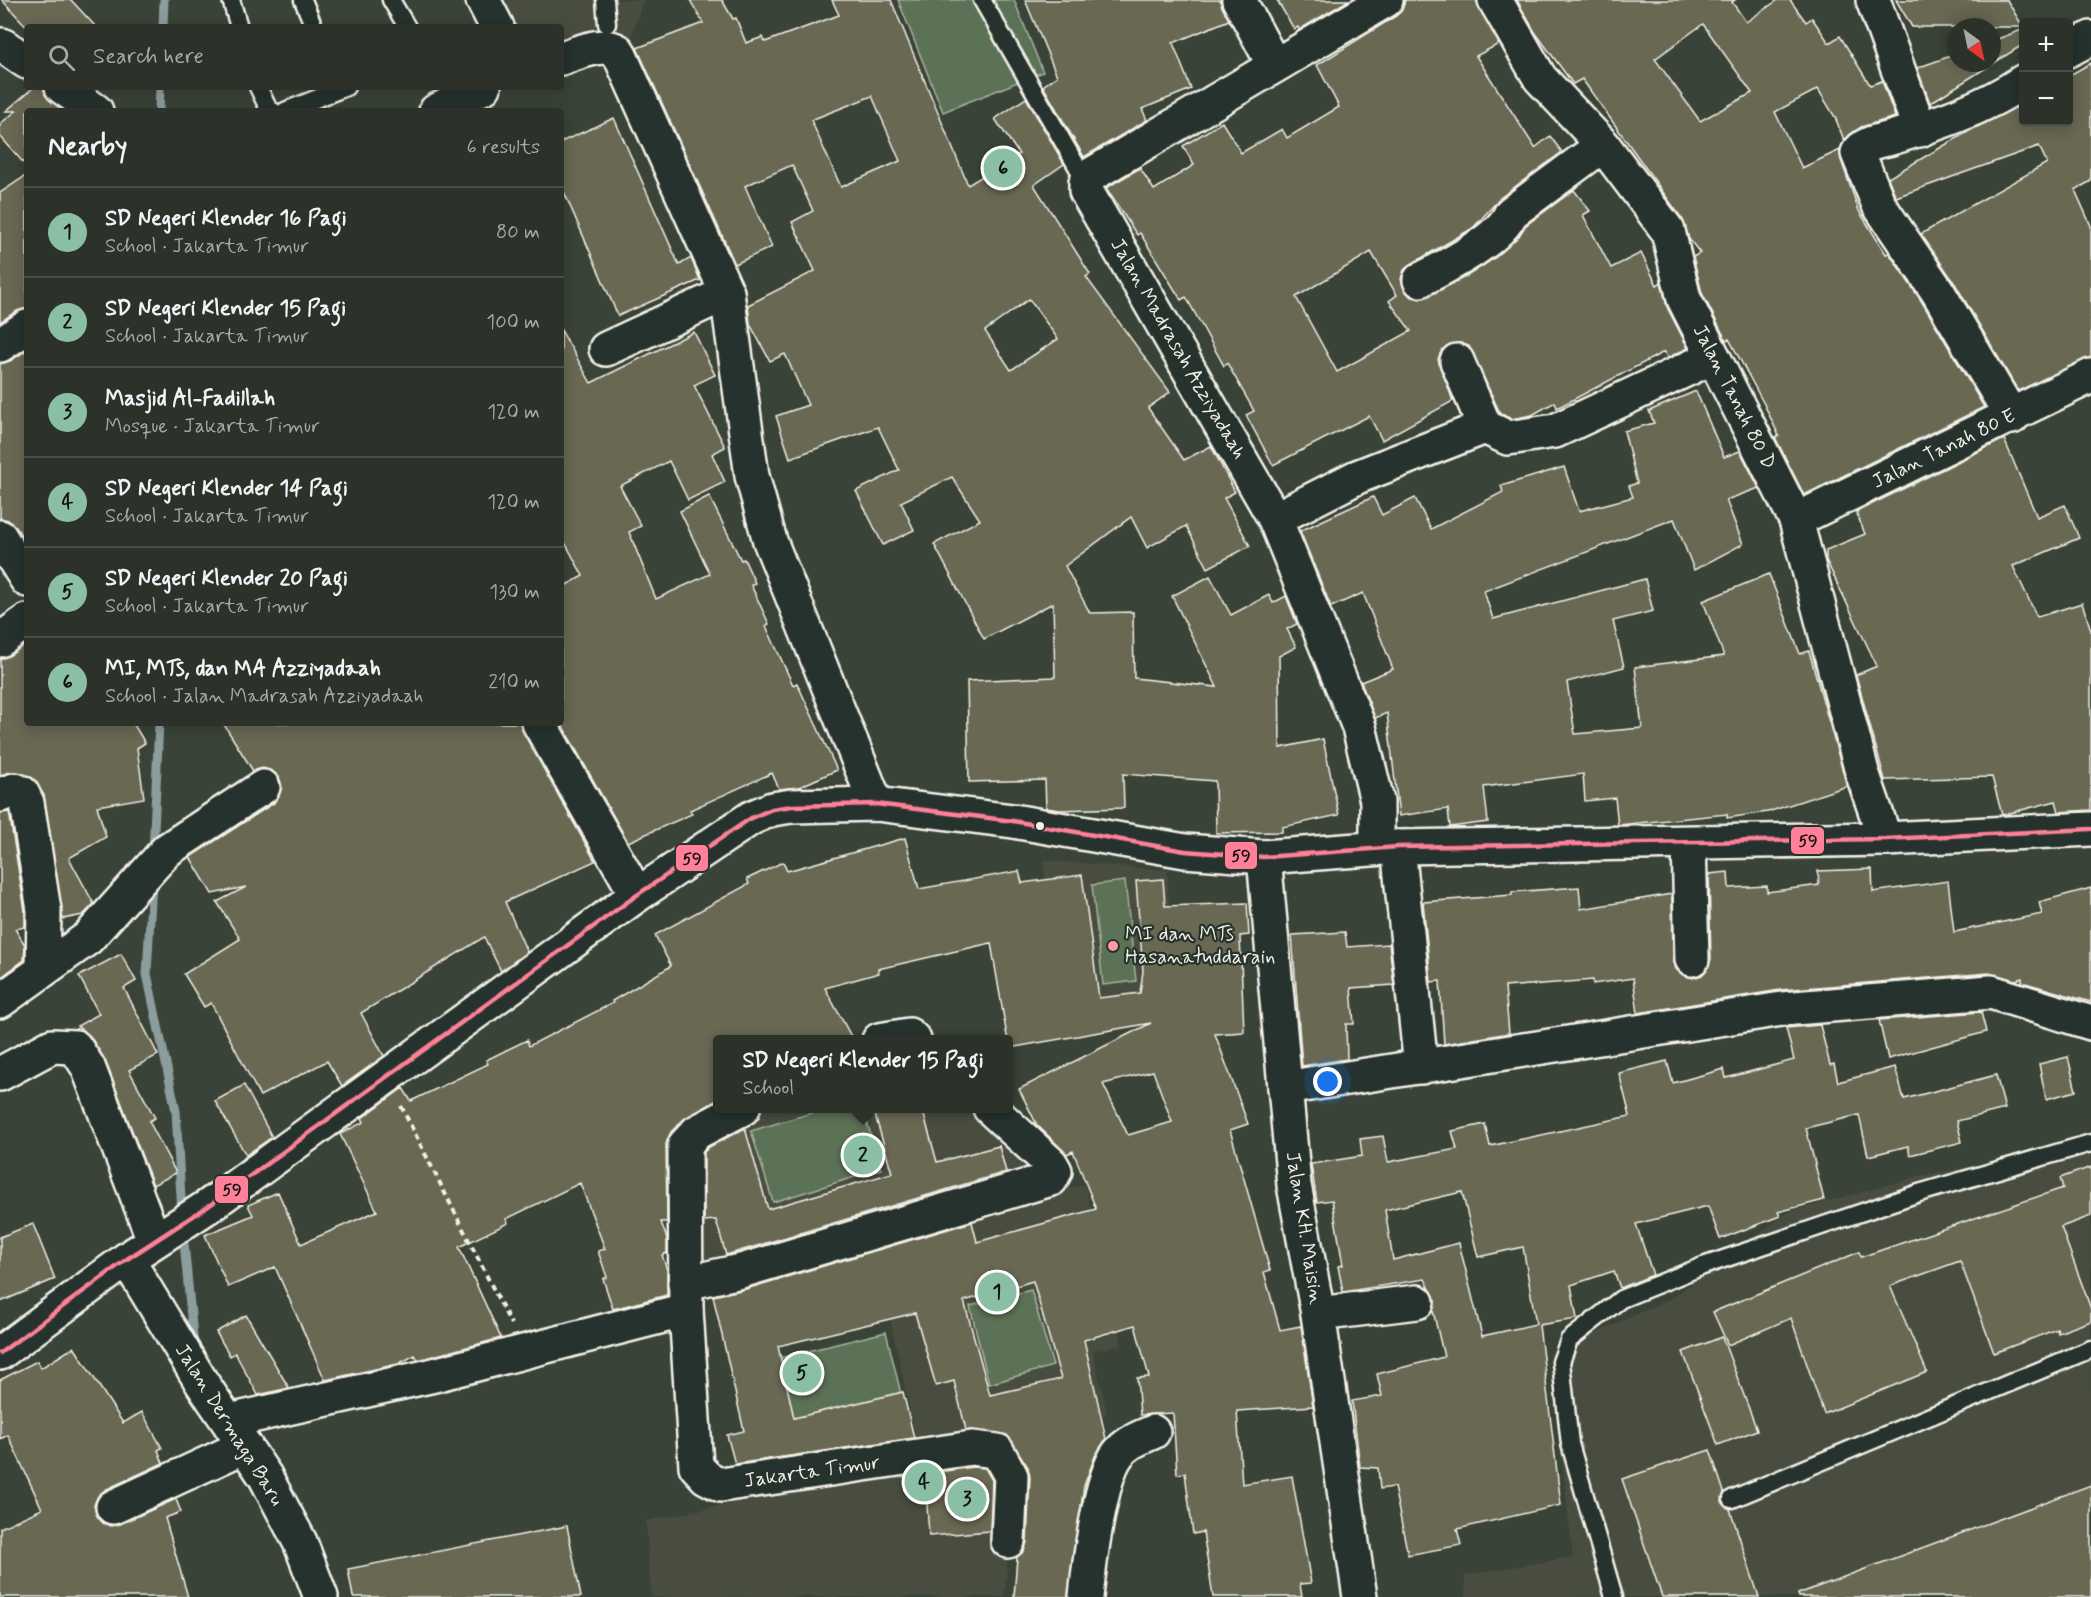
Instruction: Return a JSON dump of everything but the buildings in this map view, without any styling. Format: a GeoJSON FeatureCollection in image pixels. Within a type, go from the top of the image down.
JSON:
{"type":"FeatureCollection","features":[{"type":"Feature","properties":{"kind":"street"},"geometry":{"type":"LineString","coordinates":[[483,0],[495,24]]}},
{"type":"Feature","properties":{"kind":"street"},"geometry":{"type":"LineString","coordinates":[[1239,0],[1274,65]]}},
{"type":"Feature","properties":{"kind":"street"},"geometry":{"type":"LineString","coordinates":[[1086,182],[1090,175],[1386,0]]}},
{"type":"Feature","properties":{"kind":"street","name":"Jalan Tanah 80 D"},"geometry":{"type":"LineString","coordinates":[[1494,0],[1540,78],[1603,145],[1668,231],[1684,299],[1796,520],[1862,772],[1885,839]]}},
{"type":"Feature","properties":{"kind":"street"},"geometry":{"type":"LineString","coordinates":[[1873,0],[1920,129]]}},
{"type":"Feature","properties":{"kind":"street"},"geometry":{"type":"LineString","coordinates":[[564,57],[602,46],[610,46],[613,38]]}},
{"type":"Feature","properties":{"kind":"street"},"geometry":{"type":"LineString","coordinates":[[613,38],[727,293],[752,476],[849,806]]}},
{"type":"Feature","properties":{"kind":"street"},"geometry":{"type":"LineString","coordinates":[[2073,47],[2091,38]]}},
{"type":"Feature","properties":{"kind":"street"},"geometry":{"type":"LineString","coordinates":[[2012,417],[1938,292],[1880,205],[1858,153],[1865,146],[1920,129],[1998,98],[2019,84]]}},
{"type":"Feature","properties":{"kind":"street"},"geometry":{"type":"LineString","coordinates":[[66,90],[92,108]]}},
{"type":"Feature","properties":{"kind":"street"},"geometry":{"type":"LineString","coordinates":[[442,108],[477,90]]}},
{"type":"Feature","properties":{"kind":"street"},"geometry":{"type":"LineString","coordinates":[[1420,280],[1465,256],[1505,224],[1511,213],[1603,145]]}},
{"type":"Feature","properties":{"kind":"street","name":"Jalan Madrasah Azziyadaah"},"geometry":{"type":"LineString","coordinates":[[1086,182],[1086,191],[1275,519],[1359,727],[1388,847],[1420,1067]]}},
{"type":"Feature","properties":{"kind":"street"},"geometry":{"type":"LineString","coordinates":[[606,350],[727,293]]}},
{"type":"Feature","properties":{"kind":"street"},"geometry":{"type":"LineString","coordinates":[[0,345],[24,329]]}},
{"type":"Feature","properties":{"kind":"street"},"geometry":{"type":"LineString","coordinates":[[1457,361],[1485,427],[1508,438],[1555,431],[1713,357]]}},
{"type":"Feature","properties":{"kind":"street","name":"Jalan Tanah 80 E"},"geometry":{"type":"LineString","coordinates":[[1796,520],[2012,417],[2091,376]]}},
{"type":"Feature","properties":{"kind":"street"},"geometry":{"type":"LineString","coordinates":[[1275,519],[1357,477],[1485,427]]}},
{"type":"Feature","properties":{"kind":"street"},"geometry":{"type":"LineString","coordinates":[[0,537],[24,575]]}},
{"type":"Feature","properties":{"kind":"street"},"geometry":{"type":"LineString","coordinates":[[0,640],[24,623]]}},
{"type":"Feature","properties":{"kind":"street"},"geometry":{"type":"LineString","coordinates":[[541,726],[637,895]]}},
{"type":"Feature","properties":{"kind":"street"},"geometry":{"type":"LineString","coordinates":[[0,1001],[88,938],[111,915],[135,883],[166,850],[263,787]]}},
{"type":"Feature","properties":{"kind":"street"},"geometry":{"type":"LineString","coordinates":[[0,795],[15,790],[22,793],[27,803],[44,910],[43,970]]}},
{"type":"Feature","properties":{"kind":"street"},"geometry":{"type":"LineString","coordinates":[[0,1353],[127,1259],[210,1204],[637,895],[751,818],[772,809],[792,806],[849,806],[1013,821],[1185,851],[1264,857],[1388,847],[1885,839],[2091,829]]}},
{"type":"Feature","properties":{"kind":"street"},"geometry":{"type":"LineString","coordinates":[[1689,843],[1692,959]]}},
{"type":"Feature","properties":{"kind":"street","name":"Jalan KH. Maisin"},"geometry":{"type":"LineString","coordinates":[[1264,857],[1294,1185],[1318,1314],[1360,1597]]}},
{"type":"Feature","properties":{"kind":"street"},"geometry":{"type":"LineString","coordinates":[[1285,1088],[1782,1009],[1990,992],[2091,1023]]}},
{"type":"Feature","properties":{"kind":"street"},"geometry":{"type":"LineString","coordinates":[[0,1074],[52,1046],[75,1047],[88,1067],[161,1235]]}},
{"type":"Feature","properties":{"kind":"street","name":"Jakarta Timur"},"geometry":{"type":"LineString","coordinates":[[733,1113],[697,1132],[685,1145],[685,1297],[696,1466],[706,1478],[721,1485],[987,1448],[997,1451],[1011,1476],[1008,1541]]}},
{"type":"Feature","properties":{"kind":"street"},"geometry":{"type":"LineString","coordinates":[[114,1507],[224,1413],[524,1352],[685,1297],[741,1271],[1051,1179],[1055,1175],[1051,1164],[995,1113]]}},
{"type":"Feature","properties":{"kind":"street","name":"Jalan Dermaga Baru"},"geometry":{"type":"LineString","coordinates":[[127,1259],[265,1476],[300,1542],[321,1597]]}},
{"type":"Feature","properties":{"kind":"street"},"geometry":{"type":"LineString","coordinates":[[1318,1314],[1417,1302]]}},
{"type":"Feature","properties":{"kind":"street"},"geometry":{"type":"LineString","coordinates":[[1086,1597],[1107,1475],[1117,1455],[1129,1443],[1153,1432]]}},
{"type":"Feature","properties":{"kind":"lane"},"geometry":{"type":"LineString","coordinates":[[231,0],[238,24]]}},
{"type":"Feature","properties":{"kind":"lane"},"geometry":{"type":"LineString","coordinates":[[303,0],[313,24]]}},
{"type":"Feature","properties":{"kind":"lane"},"geometry":{"type":"LineString","coordinates":[[391,0],[405,24]]}},
{"type":"Feature","properties":{"kind":"lane"},"geometry":{"type":"LineString","coordinates":[[605,0],[613,38]]}},
{"type":"Feature","properties":{"kind":"lane"},"geometry":{"type":"LineString","coordinates":[[982,0],[1086,182]]}},
{"type":"Feature","properties":{"kind":"lane"},"geometry":{"type":"LineString","coordinates":[[259,90],[262,100],[270,108]]}},
{"type":"Feature","properties":{"kind":"lane"},"geometry":{"type":"LineString","coordinates":[[292,108],[337,90]]}},
{"type":"Feature","properties":{"kind":"lane"},"geometry":{"type":"LineString","coordinates":[[1614,1597],[1570,1444],[1561,1362],[1569,1340],[1621,1299],[1703,1266],[1919,1193],[2091,1143]]}},
{"type":"Feature","properties":{"kind":"lane"},"geometry":{"type":"LineString","coordinates":[[1732,1499],[2091,1349]]}},
{"type":"Feature","properties":{"kind":"path"},"geometry":{"type":"LineString","coordinates":[[406,1115],[524,1352]]}},
{"type":"Feature","properties":{"kind":"shaded area"},"geometry":{"type":"Polygon","coordinates":[[[490,0],[643,0],[629,45],[564,64],[564,24],[503,24],[490,0]]]}},
{"type":"Feature","properties":{"kind":"shaded area","name":"MI dan MTs Hasanatuddarain"},"geometry":{"type":"Polygon","coordinates":[[[1043,860],[1167,870],[1176,1022],[1066,1038],[1043,860]]]}},
{"type":"Feature","properties":{"kind":"shaded area"},"geometry":{"type":"Polygon","coordinates":[[[729,1113],[992,1113],[1059,1182],[692,1284],[693,1128],[729,1113]]]}},
{"type":"Feature","properties":{"kind":"shaded area"},"geometry":{"type":"Polygon","coordinates":[[[2091,1145],[2091,1597],[1466,1597],[1465,1575],[1573,1557],[1550,1355],[1673,1297],[1789,1212],[1920,1176],[2091,1145]]]}},
{"type":"Feature","properties":{"kind":"shaded area"},"geometry":{"type":"Polygon","coordinates":[[[1085,1184],[1122,1344],[1093,1351],[1107,1414],[920,1456],[873,1240],[1085,1184]]]}},
{"type":"Feature","properties":{"kind":"shaded area"},"geometry":{"type":"Polygon","coordinates":[[[1019,1444],[1004,1597],[651,1597],[646,1521],[1019,1444]]]}},
{"type":"Feature","properties":{"kind":"green space"},"geometry":{"type":"Polygon","coordinates":[[[898,0],[1014,0],[1043,72],[943,112],[898,0]]]}},
{"type":"Feature","properties":{"kind":"green space"},"geometry":{"type":"Polygon","coordinates":[[[1125,881],[1136,981],[1103,985],[1092,885],[1125,881]]]}},
{"type":"Feature","properties":{"kind":"green space"},"geometry":{"type":"Polygon","coordinates":[[[812,1113],[864,1113],[881,1169],[773,1202],[751,1131],[812,1113]]]}},
{"type":"Feature","properties":{"kind":"green space"},"geometry":{"type":"Polygon","coordinates":[[[1031,1290],[1053,1366],[989,1384],[970,1306],[1031,1290]]]}},
{"type":"Feature","properties":{"kind":"green space"},"geometry":{"type":"Polygon","coordinates":[[[886,1332],[902,1398],[794,1424],[779,1358],[886,1332]]]}},
{"type":"Feature","properties":{"kind":"waterway"},"geometry":{"type":"LineString","coordinates":[[163,24],[164,0]]}},
{"type":"Feature","properties":{"kind":"waterway"},"geometry":{"type":"LineString","coordinates":[[159,108],[160,90]]}},
{"type":"Feature","properties":{"kind":"waterway"},"geometry":{"type":"LineString","coordinates":[[153,852],[159,726]]}},
{"type":"Feature","properties":{"kind":"waterway"},"geometry":{"type":"LineString","coordinates":[[152,881],[147,974],[176,1111],[182,1215]]}},
{"type":"Feature","properties":{"kind":"waterway"},"geometry":{"type":"LineString","coordinates":[[183,1232],[194,1347]]}},
{"type":"Feature","properties":{"kind":"transit line","name":"59"},"geometry":{"type":"LineString","coordinates":[[0,1353],[127,1259],[210,1205],[637,895],[751,818],[772,809],[792,806],[876,804],[1013,821],[1185,851],[1264,857],[1398,847],[1885,839],[2091,829]]}},
{"type":"Feature","properties":{"kind":"place","name":"MI, MTs, dan MA Azziyadaah"},"geometry":{"type":"Point","coordinates":[1003,168]}},
{"type":"Feature","properties":{"kind":"place","name":"MI dan MTs Hasanatuddarain"},"geometry":{"type":"Point","coordinates":[1113,946]}},
{"type":"Feature","properties":{"kind":"place","name":"SD Negeri Klender 15 Pagi"},"geometry":{"type":"Point","coordinates":[863,1155]}},
{"type":"Feature","properties":{"kind":"place","name":"SD Negeri Klender 16 Pagi"},"geometry":{"type":"Point","coordinates":[997,1292]}},
{"type":"Feature","properties":{"kind":"place","name":"SD Negeri Klender 20 Pagi"},"geometry":{"type":"Point","coordinates":[802,1373]}},
{"type":"Feature","properties":{"kind":"place","name":"SD Negeri Klender 14 Pagi"},"geometry":{"type":"Point","coordinates":[924,1482]}},
{"type":"Feature","properties":{"kind":"place","name":"Masjid Al-Fadillah"},"geometry":{"type":"Point","coordinates":[967,1499]}}]}
